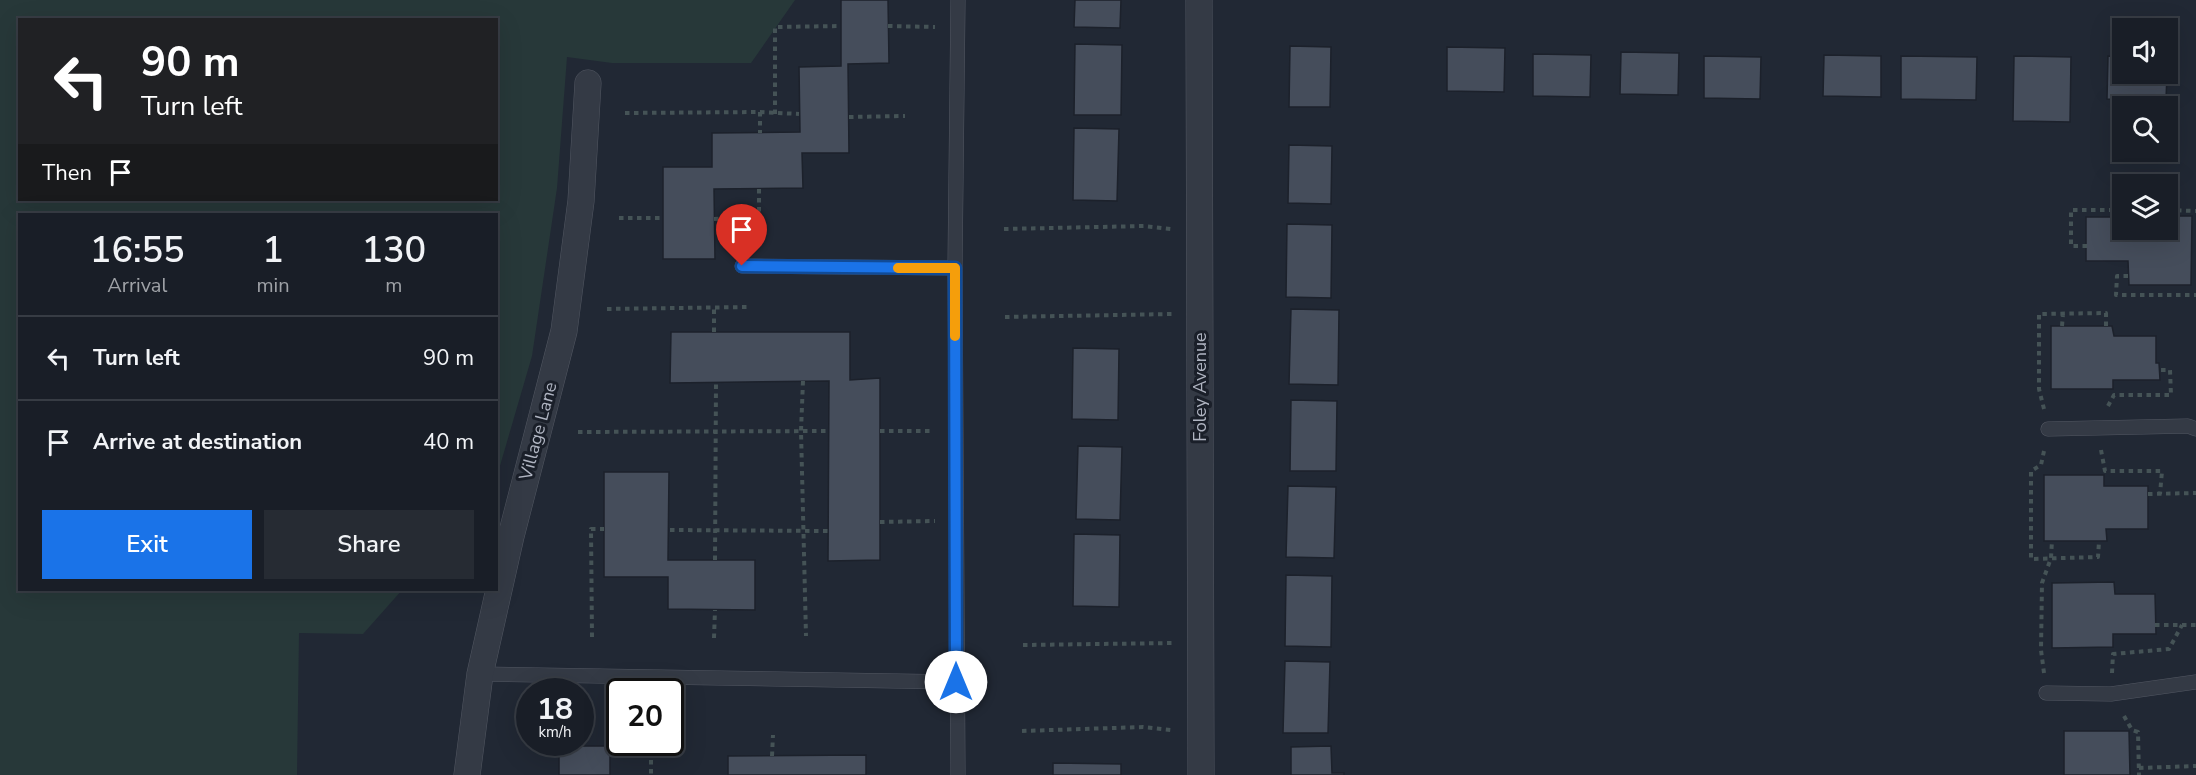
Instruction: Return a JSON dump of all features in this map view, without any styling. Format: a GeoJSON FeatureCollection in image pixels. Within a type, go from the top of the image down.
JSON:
{"type":"FeatureCollection","features":[{"type":"Feature","properties":{"kind":"street","name":"Foley Avenue"},"geometry":{"type":"LineString","coordinates":[[1199,0],[1201,775]]}},
{"type":"Feature","properties":{"kind":"street","name":"Village Lane"},"geometry":{"type":"LineString","coordinates":[[467,775],[480,674],[511,536],[564,331],[582,201],[588,83]]}},
{"type":"Feature","properties":{"kind":"lane"},"geometry":{"type":"LineString","coordinates":[[958,0],[955,268],[958,775]]}},
{"type":"Feature","properties":{"kind":"lane"},"geometry":{"type":"LineString","coordinates":[[742,266],[955,268]]}},
{"type":"Feature","properties":{"kind":"lane"},"geometry":{"type":"LineString","coordinates":[[2048,429],[2188,426],[2196,429]]}},
{"type":"Feature","properties":{"kind":"lane"},"geometry":{"type":"LineString","coordinates":[[480,674],[956,682]]}},
{"type":"Feature","properties":{"kind":"lane"},"geometry":{"type":"LineString","coordinates":[[2046,693],[2111,694],[2196,682]]}},
{"type":"Feature","properties":{"kind":"path"},"geometry":{"type":"LineString","coordinates":[[888,26],[936,27]]}},
{"type":"Feature","properties":{"kind":"path"},"geometry":{"type":"LineString","coordinates":[[775,114],[775,27],[841,27]]}},
{"type":"Feature","properties":{"kind":"path"},"geometry":{"type":"LineString","coordinates":[[625,112],[800,114]]}},
{"type":"Feature","properties":{"kind":"path"},"geometry":{"type":"LineString","coordinates":[[760,112],[760,133]]}},
{"type":"Feature","properties":{"kind":"path"},"geometry":{"type":"LineString","coordinates":[[849,117],[904,116]]}},
{"type":"Feature","properties":{"kind":"path"},"geometry":{"type":"LineString","coordinates":[[759,189],[759,217]]}},
{"type":"Feature","properties":{"kind":"path"},"geometry":{"type":"LineString","coordinates":[[2086,246],[2071,246],[2071,210],[2112,210]]}},
{"type":"Feature","properties":{"kind":"path"},"geometry":{"type":"LineString","coordinates":[[2178,210],[2196,211]]}},
{"type":"Feature","properties":{"kind":"path"},"geometry":{"type":"LineString","coordinates":[[714,219],[751,217]]}},
{"type":"Feature","properties":{"kind":"path"},"geometry":{"type":"LineString","coordinates":[[619,218],[663,218]]}},
{"type":"Feature","properties":{"kind":"path"},"geometry":{"type":"LineString","coordinates":[[1004,229],[1144,226],[1180,229]]}},
{"type":"Feature","properties":{"kind":"path"},"geometry":{"type":"LineString","coordinates":[[2128,276],[2117,276],[2116,295],[2196,295]]}},
{"type":"Feature","properties":{"kind":"path"},"geometry":{"type":"LineString","coordinates":[[607,309],[747,307]]}},
{"type":"Feature","properties":{"kind":"path"},"geometry":{"type":"LineString","coordinates":[[714,308],[714,332]]}},
{"type":"Feature","properties":{"kind":"path"},"geometry":{"type":"LineString","coordinates":[[1005,317],[1179,314]]}},
{"type":"Feature","properties":{"kind":"path"},"geometry":{"type":"LineString","coordinates":[[2041,391],[2039,389],[2039,314],[2106,314],[2106,326]]}},
{"type":"Feature","properties":{"kind":"path"},"geometry":{"type":"LineString","coordinates":[[2062,326],[2063,314]]}},
{"type":"Feature","properties":{"kind":"path"},"geometry":{"type":"LineString","coordinates":[[2114,395],[2171,395],[2170,370],[2160,370]]}},
{"type":"Feature","properties":{"kind":"path"},"geometry":{"type":"LineString","coordinates":[[803,381],[801,431],[806,636]]}},
{"type":"Feature","properties":{"kind":"path"},"geometry":{"type":"LineString","coordinates":[[715,560],[716,382]]}},
{"type":"Feature","properties":{"kind":"path"},"geometry":{"type":"LineString","coordinates":[[578,432],[830,431]]}},
{"type":"Feature","properties":{"kind":"path"},"geometry":{"type":"LineString","coordinates":[[880,431],[938,431]]}},
{"type":"Feature","properties":{"kind":"path"},"geometry":{"type":"LineString","coordinates":[[2041,465],[2031,471],[2031,559],[2098,557],[2099,540]]}},
{"type":"Feature","properties":{"kind":"path"},"geometry":{"type":"LineString","coordinates":[[2105,471],[2162,471],[2160,494]]}},
{"type":"Feature","properties":{"kind":"path"},"geometry":{"type":"LineString","coordinates":[[2148,494],[2196,493]]}},
{"type":"Feature","properties":{"kind":"path"},"geometry":{"type":"LineString","coordinates":[[880,522],[939,521]]}},
{"type":"Feature","properties":{"kind":"path"},"geometry":{"type":"LineString","coordinates":[[592,637],[591,529],[604,529]]}},
{"type":"Feature","properties":{"kind":"path"},"geometry":{"type":"LineString","coordinates":[[670,531],[829,531]]}},
{"type":"Feature","properties":{"kind":"path"},"geometry":{"type":"LineString","coordinates":[[2042,650],[2042,584],[2052,558],[2052,540]]}},
{"type":"Feature","properties":{"kind":"path"},"geometry":{"type":"LineString","coordinates":[[714,638],[715,610]]}},
{"type":"Feature","properties":{"kind":"path"},"geometry":{"type":"LineString","coordinates":[[2155,625],[2196,625]]}},
{"type":"Feature","properties":{"kind":"path"},"geometry":{"type":"LineString","coordinates":[[2113,654],[2169,649],[2182,625]]}},
{"type":"Feature","properties":{"kind":"path"},"geometry":{"type":"LineString","coordinates":[[1023,645],[1180,643]]}},
{"type":"Feature","properties":{"kind":"path"},"geometry":{"type":"LineString","coordinates":[[1022,731],[1143,728],[1175,730]]}},
{"type":"Feature","properties":{"kind":"path"},"geometry":{"type":"LineString","coordinates":[[2132,730],[2138,732],[2139,775]]}},
{"type":"Feature","properties":{"kind":"path"},"geometry":{"type":"LineString","coordinates":[[772,756],[773,735]]}},
{"type":"Feature","properties":{"kind":"path"},"geometry":{"type":"LineString","coordinates":[[651,756],[651,775]]}},
{"type":"Feature","properties":{"kind":"path"},"geometry":{"type":"LineString","coordinates":[[2139,768],[2196,766]]}},
{"type":"Feature","properties":{"kind":"shaded area"},"geometry":{"type":"Polygon","coordinates":[[[0,0],[795,0],[751,63],[612,63],[567,57],[557,188],[532,356],[498,473],[498,213],[18,213],[18,591],[401,591],[363,634],[299,633],[297,775],[0,775],[0,0]]]}},
{"type":"Feature","properties":{"kind":"building"},"geometry":{"type":"Polygon","coordinates":[[[841,0],[888,0],[889,63],[848,64],[849,153],[802,153],[803,188],[714,189],[715,259],[663,259],[663,167],[712,167],[712,133],[800,132],[799,67],[841,66],[841,0]]]}},
{"type":"Feature","properties":{"kind":"building"},"geometry":{"type":"Polygon","coordinates":[[[1075,0],[1121,0],[1120,28],[1074,27],[1075,0]]]}},
{"type":"Feature","properties":{"kind":"building"},"geometry":{"type":"Polygon","coordinates":[[[1075,44],[1122,45],[1121,115],[1074,115],[1075,44]]]}},
{"type":"Feature","properties":{"kind":"building"},"geometry":{"type":"Polygon","coordinates":[[[1290,46],[1331,47],[1330,107],[1289,107],[1290,46]]]}},
{"type":"Feature","properties":{"kind":"building"},"geometry":{"type":"Polygon","coordinates":[[[1447,47],[1505,48],[1504,92],[1447,91],[1447,47]]]}},
{"type":"Feature","properties":{"kind":"building"},"geometry":{"type":"Polygon","coordinates":[[[1621,52],[1679,53],[1678,95],[1620,94],[1621,52]]]}},
{"type":"Feature","properties":{"kind":"building"},"geometry":{"type":"Polygon","coordinates":[[[1533,54],[1591,55],[1590,97],[1533,96],[1533,54]]]}},
{"type":"Feature","properties":{"kind":"building"},"geometry":{"type":"Polygon","coordinates":[[[1824,55],[1881,56],[1881,97],[1823,96],[1824,55]]]}},
{"type":"Feature","properties":{"kind":"building"},"geometry":{"type":"Polygon","coordinates":[[[1704,56],[1761,57],[1760,99],[1704,98],[1704,56]]]}},
{"type":"Feature","properties":{"kind":"building"},"geometry":{"type":"Polygon","coordinates":[[[1901,56],[1977,57],[1976,100],[1901,99],[1901,56]]]}},
{"type":"Feature","properties":{"kind":"building"},"geometry":{"type":"Polygon","coordinates":[[[2014,56],[2071,57],[2070,122],[2013,121],[2014,56]]]}},
{"type":"Feature","properties":{"kind":"building"},"geometry":{"type":"Polygon","coordinates":[[[2108,56],[2112,56],[2112,84],[2167,84],[2166,96],[2112,96],[2112,99],[2107,99],[2108,56]]]}},
{"type":"Feature","properties":{"kind":"building"},"geometry":{"type":"Polygon","coordinates":[[[1074,128],[1119,129],[1117,201],[1073,200],[1074,128]]]}},
{"type":"Feature","properties":{"kind":"building"},"geometry":{"type":"Polygon","coordinates":[[[1289,145],[1332,146],[1331,204],[1288,203],[1289,145]]]}},
{"type":"Feature","properties":{"kind":"building"},"geometry":{"type":"Polygon","coordinates":[[[2178,216],[2192,216],[2191,285],[2129,285],[2128,261],[2086,261],[2086,217],[2112,217],[2112,240],[2178,240],[2178,216]]]}},
{"type":"Feature","properties":{"kind":"building"},"geometry":{"type":"Polygon","coordinates":[[[1287,224],[1332,225],[1331,298],[1286,297],[1287,224]]]}},
{"type":"Feature","properties":{"kind":"building"},"geometry":{"type":"Polygon","coordinates":[[[1291,309],[1339,310],[1338,385],[1289,384],[1291,309]]]}},
{"type":"Feature","properties":{"kind":"building"},"geometry":{"type":"Polygon","coordinates":[[[2051,326],[2112,326],[2114,336],[2156,336],[2156,363],[2159,363],[2160,380],[2113,380],[2113,389],[2051,389],[2051,326]]]}},
{"type":"Feature","properties":{"kind":"building"},"geometry":{"type":"Polygon","coordinates":[[[671,332],[850,332],[850,380],[880,378],[880,560],[828,561],[829,381],[670,383],[671,332]]]}},
{"type":"Feature","properties":{"kind":"building"},"geometry":{"type":"Polygon","coordinates":[[[1073,348],[1119,349],[1118,420],[1072,419],[1073,348]]]}},
{"type":"Feature","properties":{"kind":"building"},"geometry":{"type":"Polygon","coordinates":[[[1291,400],[1337,401],[1336,471],[1290,471],[1291,400]]]}},
{"type":"Feature","properties":{"kind":"building"},"geometry":{"type":"Polygon","coordinates":[[[1078,446],[1122,447],[1120,520],[1076,519],[1078,446]]]}},
{"type":"Feature","properties":{"kind":"building"},"geometry":{"type":"Polygon","coordinates":[[[604,472],[669,472],[668,560],[755,560],[755,610],[668,609],[668,577],[604,577],[604,472]]]}},
{"type":"Feature","properties":{"kind":"building"},"geometry":{"type":"Polygon","coordinates":[[[2044,475],[2104,475],[2104,486],[2148,486],[2148,529],[2106,529],[2107,541],[2044,541],[2044,475]]]}},
{"type":"Feature","properties":{"kind":"building"},"geometry":{"type":"Polygon","coordinates":[[[1288,486],[1336,487],[1334,558],[1286,557],[1288,486]]]}},
{"type":"Feature","properties":{"kind":"building"},"geometry":{"type":"Polygon","coordinates":[[[1074,534],[1120,535],[1119,607],[1073,606],[1074,534]]]}},
{"type":"Feature","properties":{"kind":"building"},"geometry":{"type":"Polygon","coordinates":[[[1286,575],[1332,576],[1331,647],[1285,646],[1286,575]]]}},
{"type":"Feature","properties":{"kind":"building"},"geometry":{"type":"Polygon","coordinates":[[[2114,582],[2115,594],[2155,594],[2156,634],[2113,634],[2113,647],[2052,648],[2052,583],[2114,582]]]}},
{"type":"Feature","properties":{"kind":"building"},"geometry":{"type":"Polygon","coordinates":[[[1285,661],[1330,662],[1328,733],[1283,733],[1285,661]]]}},
{"type":"Feature","properties":{"kind":"building"},"geometry":{"type":"Polygon","coordinates":[[[2064,731],[2129,731],[2130,775],[2064,775],[2064,731]]]}},
{"type":"Feature","properties":{"kind":"building"},"geometry":{"type":"Polygon","coordinates":[[[594,746],[606,746],[606,756],[610,756],[610,775],[559,775],[559,756],[594,756],[594,746]]]}},
{"type":"Feature","properties":{"kind":"building"},"geometry":{"type":"Polygon","coordinates":[[[1331,746],[1332,773],[1344,773],[1344,775],[1291,775],[1291,747],[1331,746]]]}},
{"type":"Feature","properties":{"kind":"building"},"geometry":{"type":"Polygon","coordinates":[[[866,755],[866,775],[728,775],[728,756],[866,755]]]}},
{"type":"Feature","properties":{"kind":"building"},"geometry":{"type":"Polygon","coordinates":[[[1053,763],[1121,764],[1121,775],[1053,775],[1053,763]]]}},
{"type":"Feature","properties":{"kind":"slow traffic"},"geometry":{"type":"LineString","coordinates":[[898,268],[955,268],[955,336]]}},
{"type":"Feature","properties":{"kind":"route"},"geometry":{"type":"LineString","coordinates":[[742,266],[955,268],[956,682]]}}]}
